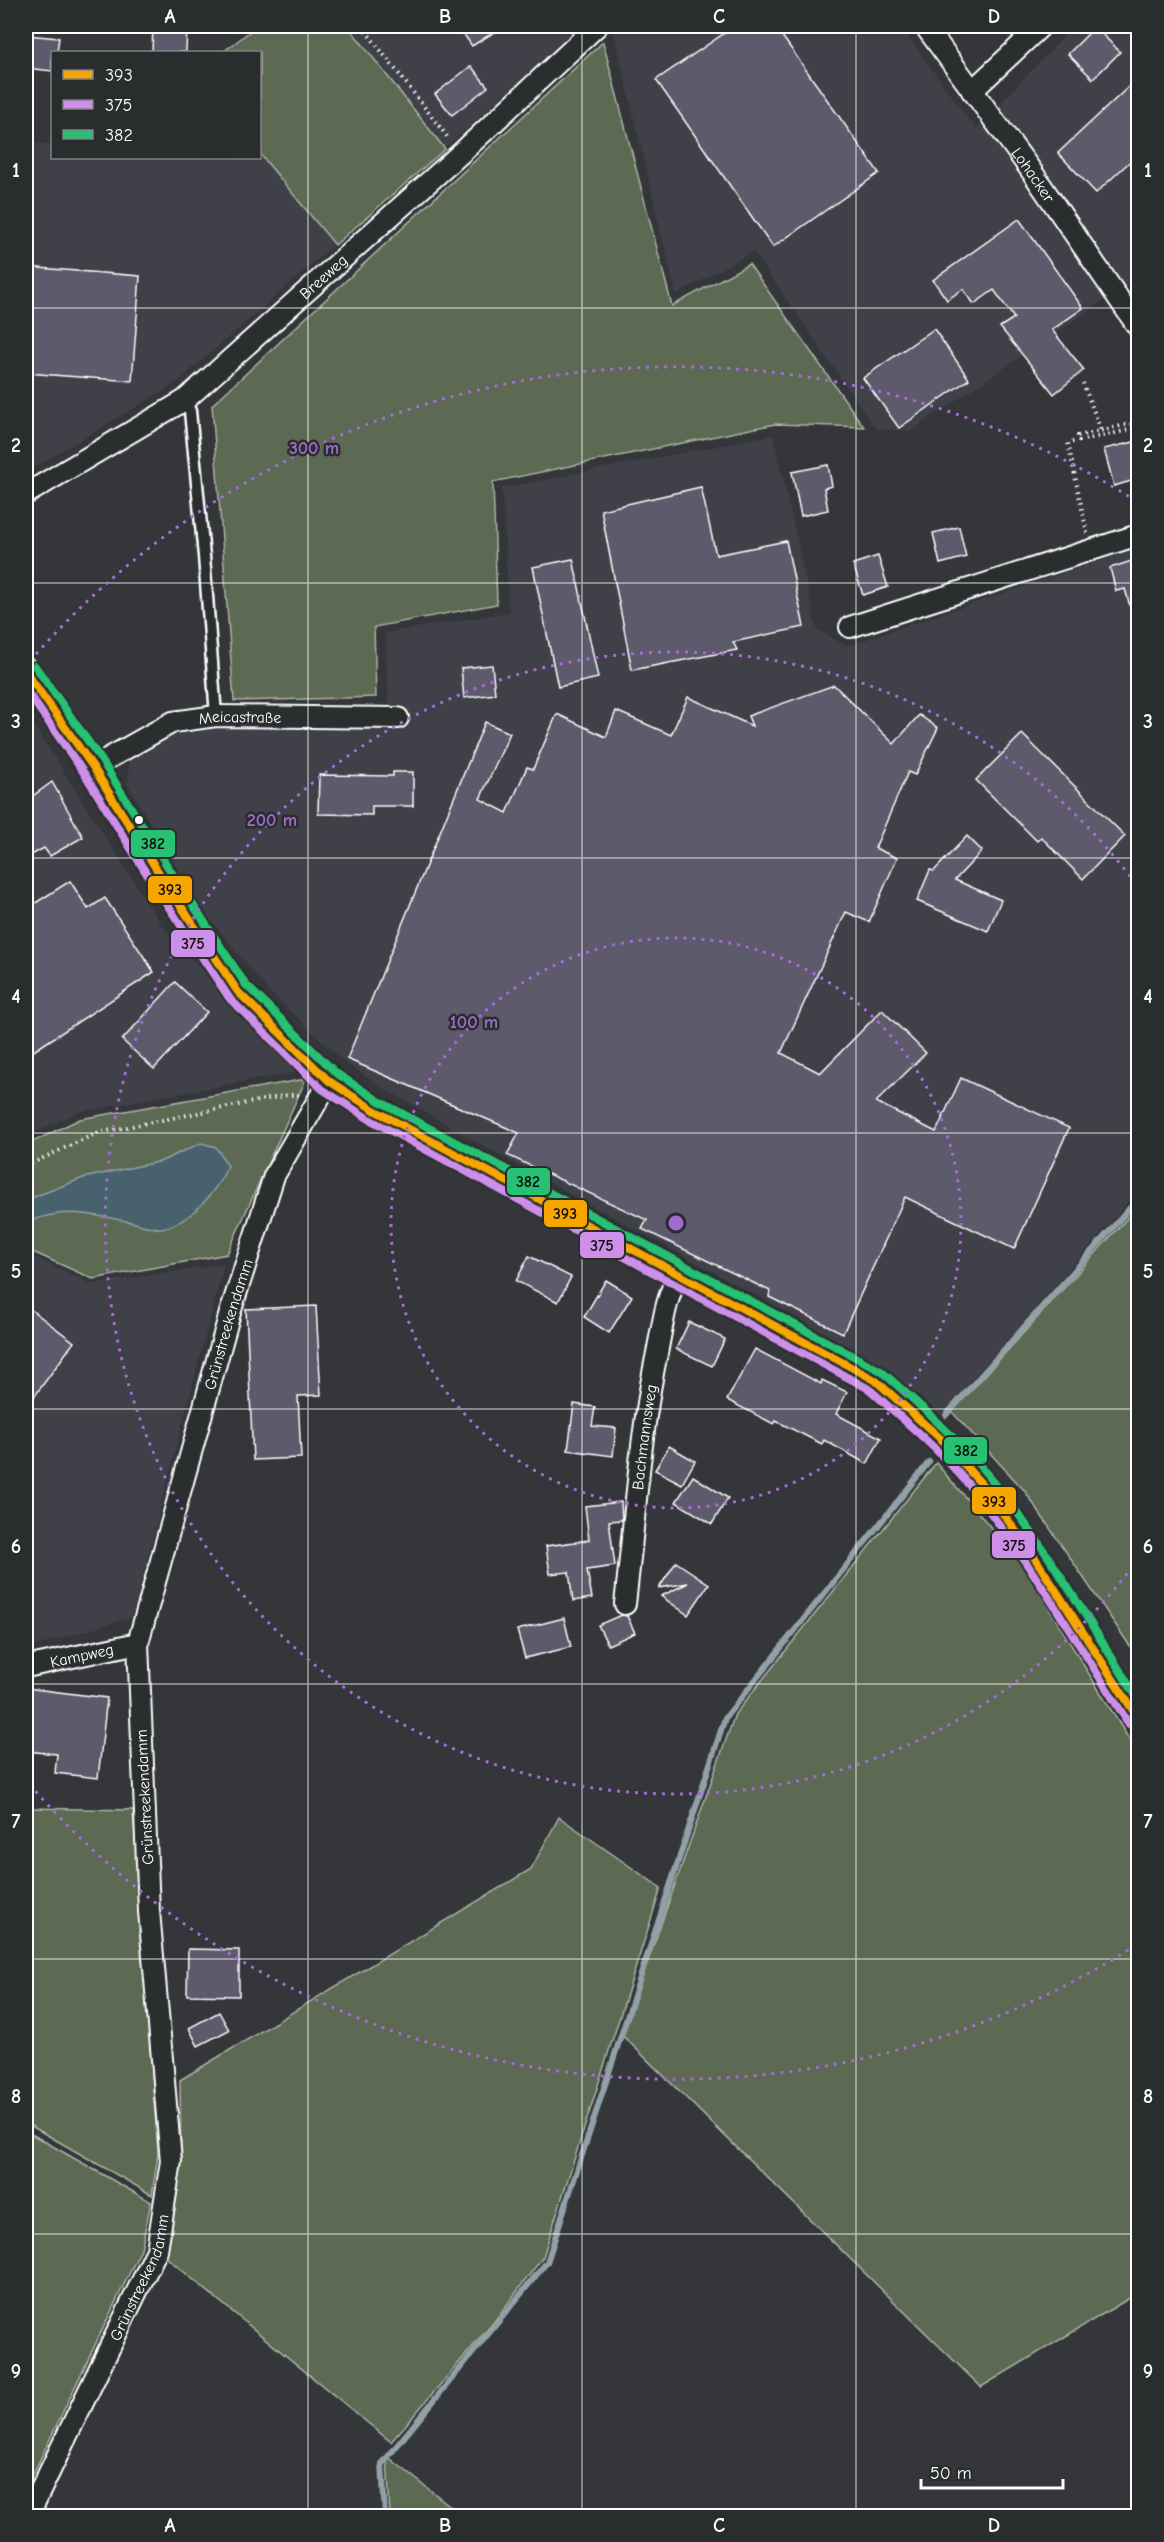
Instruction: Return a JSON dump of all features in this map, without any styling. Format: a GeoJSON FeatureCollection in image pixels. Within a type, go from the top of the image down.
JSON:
{"type":"FeatureCollection","features":[{"type":"Feature","properties":{"kind":"street","name":"Breeweg"},"geometry":{"type":"LineString","coordinates":[[26,494],[184,400],[460,154],[597,26]]}},
{"type":"Feature","properties":{"kind":"street","name":"Lohacker"},"geometry":{"type":"LineString","coordinates":[[925,26],[1030,169],[1138,327]]}},
{"type":"Feature","properties":{"kind":"street"},"geometry":{"type":"LineString","coordinates":[[972,91],[1041,26]]}},
{"type":"Feature","properties":{"kind":"street"},"geometry":{"type":"LineString","coordinates":[[850,627],[1138,535]]}},
{"type":"Feature","properties":{"kind":"street"},"geometry":{"type":"LineString","coordinates":[[26,672],[93,766],[157,870],[238,992],[323,1089],[374,1110],[875,1380],[942,1440],[984,1487],[1032,1555],[1138,1718]]}},
{"type":"Feature","properties":{"kind":"street","name":"Meicastraße"},"geometry":{"type":"LineString","coordinates":[[93,766],[173,722],[216,716],[398,718]]}},
{"type":"Feature","properties":{"kind":"street","name":"Grünstreekendamm"},"geometry":{"type":"LineString","coordinates":[[28,2517],[157,2250],[171,2161],[149,1911],[138,1643],[230,1313],[267,1196],[274,1176],[323,1089]]}},
{"type":"Feature","properties":{"kind":"street","name":"Bachmannsweg"},"geometry":{"type":"LineString","coordinates":[[625,1604],[649,1389],[665,1311],[674,1283],[680,1273]]}},
{"type":"Feature","properties":{"kind":"street","name":"Kampweg"},"geometry":{"type":"LineString","coordinates":[[26,1667],[138,1643]]}},
{"type":"Feature","properties":{"kind":"lane"},"geometry":{"type":"LineString","coordinates":[[184,400],[190,411],[216,716]]}},
{"type":"Feature","properties":{"kind":"path"},"geometry":{"type":"LineString","coordinates":[[362,26],[460,154]]}},
{"type":"Feature","properties":{"kind":"path"},"geometry":{"type":"LineString","coordinates":[[1083,383],[1102,434]]}},
{"type":"Feature","properties":{"kind":"path"},"geometry":{"type":"LineString","coordinates":[[1102,434],[1138,422]]}},
{"type":"Feature","properties":{"kind":"path"},"geometry":{"type":"LineString","coordinates":[[1090,549],[1068,443],[1079,441],[1078,436],[1138,428]]}},
{"type":"Feature","properties":{"kind":"path"},"geometry":{"type":"LineString","coordinates":[[26,1166],[97,1133],[323,1089]]}},
{"type":"Feature","properties":{"kind":"shaded area"},"geometry":{"type":"Polygon","coordinates":[[[258,26],[579,26],[480,117],[176,383],[26,472],[26,142],[51,145],[51,159],[261,159],[261,51],[258,51],[258,26]]]}},
{"type":"Feature","properties":{"kind":"shaded area"},"geometry":{"type":"Polygon","coordinates":[[[623,26],[900,26],[976,129],[1074,26],[1138,26],[1138,291],[1132,281],[911,431],[876,429],[753,251],[676,295],[614,33],[623,26]]]}},
{"type":"Feature","properties":{"kind":"shaded area"},"geometry":{"type":"Polygon","coordinates":[[[773,435],[817,629],[846,646],[1138,548],[1138,1191],[941,1415],[883,1365],[498,1154],[385,1089],[343,1061],[268,990],[201,908],[128,785],[129,757],[156,739],[220,726],[390,722],[385,633],[509,612],[502,488],[773,435]]]}},
{"type":"Feature","properties":{"kind":"shaded area"},"geometry":{"type":"Polygon","coordinates":[[[26,713],[163,927],[297,1072],[78,1112],[26,1137],[26,713]]]}},
{"type":"Feature","properties":{"kind":"shaded area"},"geometry":{"type":"Polygon","coordinates":[[[26,1253],[92,1284],[224,1264],[132,1617],[26,1649],[26,1253]]]}},
{"type":"Feature","properties":{"kind":"green space"},"geometry":{"type":"Polygon","coordinates":[[[257,26],[348,26],[445,149],[335,245],[261,155],[261,51],[224,51],[257,26]]]}},
{"type":"Feature","properties":{"kind":"green space"},"geometry":{"type":"Polygon","coordinates":[[[603,42],[672,306],[749,264],[864,427],[775,424],[493,482],[497,604],[374,627],[376,697],[234,701],[212,405],[603,42]]]}},
{"type":"Feature","properties":{"kind":"green space"},"geometry":{"type":"Polygon","coordinates":[[[306,1079],[227,1254],[93,1279],[26,1249],[26,1145],[80,1119],[306,1079]]]}},
{"type":"Feature","properties":{"kind":"green space"},"geometry":{"type":"Polygon","coordinates":[[[1138,1206],[1138,1658],[1024,1490],[952,1412],[1138,1206]]]}},
{"type":"Feature","properties":{"kind":"green space"},"geometry":{"type":"Polygon","coordinates":[[[936,1463],[1022,1564],[1138,1754],[1138,2293],[981,2387],[622,2035],[735,1714],[936,1463]]]}},
{"type":"Feature","properties":{"kind":"green space"},"geometry":{"type":"Polygon","coordinates":[[[26,1808],[133,1810],[158,2154],[152,2195],[26,2123],[26,1808]]]}},
{"type":"Feature","properties":{"kind":"green space"},"geometry":{"type":"Polygon","coordinates":[[[559,1817],[661,1888],[543,2257],[493,2323],[391,2442],[167,2258],[181,2168],[180,2080],[531,1869],[559,1817]]]}},
{"type":"Feature","properties":{"kind":"green space"},"geometry":{"type":"Polygon","coordinates":[[[26,2131],[151,2202],[141,2249],[26,2489],[26,2131]]]}},
{"type":"Feature","properties":{"kind":"green space"},"geometry":{"type":"Polygon","coordinates":[[[387,2456],[463,2516],[390,2516],[387,2456]]]}},
{"type":"Feature","properties":{"kind":"water"},"geometry":{"type":"Polygon","coordinates":[[[201,1143],[216,1147],[228,1166],[217,1186],[202,1205],[173,1225],[156,1228],[93,1215],[66,1213],[26,1223],[26,1200],[83,1178],[162,1161],[201,1143]]]}},
{"type":"Feature","properties":{"kind":"building"},"geometry":{"type":"Polygon","coordinates":[[[153,26],[187,26],[186,51],[152,51],[153,26]]]}},
{"type":"Feature","properties":{"kind":"building"},"geometry":{"type":"Polygon","coordinates":[[[458,26],[504,26],[472,46],[458,26]]]}},
{"type":"Feature","properties":{"kind":"building"},"geometry":{"type":"Polygon","coordinates":[[[735,26],[775,26],[879,173],[773,247],[656,80],[735,26]]]}},
{"type":"Feature","properties":{"kind":"building"},"geometry":{"type":"Polygon","coordinates":[[[1095,27],[1120,52],[1093,79],[1068,54],[1095,27]]]}},
{"type":"Feature","properties":{"kind":"building"},"geometry":{"type":"Polygon","coordinates":[[[26,35],[59,38],[57,51],[51,51],[51,71],[26,68],[26,35]]]}},
{"type":"Feature","properties":{"kind":"building"},"geometry":{"type":"Polygon","coordinates":[[[471,66],[488,87],[452,115],[435,94],[471,66]]]}},
{"type":"Feature","properties":{"kind":"building"},"geometry":{"type":"Polygon","coordinates":[[[1138,78],[1138,154],[1096,193],[1058,153],[1138,78]]]}},
{"type":"Feature","properties":{"kind":"building"},"geometry":{"type":"Polygon","coordinates":[[[1019,219],[1083,308],[1052,330],[1084,370],[1054,394],[1000,327],[1014,318],[994,290],[974,304],[963,289],[947,300],[933,280],[1019,219]]]}},
{"type":"Feature","properties":{"kind":"building"},"geometry":{"type":"Polygon","coordinates":[[[26,267],[140,276],[132,381],[26,373],[26,267]]]}},
{"type":"Feature","properties":{"kind":"building"},"geometry":{"type":"Polygon","coordinates":[[[934,329],[969,379],[899,428],[863,378],[934,329]]]}},
{"type":"Feature","properties":{"kind":"building"},"geometry":{"type":"Polygon","coordinates":[[[1138,441],[1138,479],[1114,486],[1104,449],[1138,441]]]}},
{"type":"Feature","properties":{"kind":"building"},"geometry":{"type":"Polygon","coordinates":[[[828,465],[832,486],[824,488],[828,510],[801,516],[792,472],[828,465]]]}},
{"type":"Feature","properties":{"kind":"building"},"geometry":{"type":"Polygon","coordinates":[[[701,487],[716,555],[786,541],[804,627],[733,642],[737,650],[632,670],[601,510],[701,487]]]}},
{"type":"Feature","properties":{"kind":"building"},"geometry":{"type":"Polygon","coordinates":[[[959,527],[966,557],[940,564],[933,533],[959,527]]]}},
{"type":"Feature","properties":{"kind":"building"},"geometry":{"type":"Polygon","coordinates":[[[878,556],[888,587],[863,595],[853,564],[878,556]]]}},
{"type":"Feature","properties":{"kind":"building"},"geometry":{"type":"Polygon","coordinates":[[[573,559],[598,678],[558,687],[533,567],[573,559]]]}},
{"type":"Feature","properties":{"kind":"building"},"geometry":{"type":"Polygon","coordinates":[[[1138,559],[1138,620],[1134,620],[1125,589],[1116,591],[1110,568],[1138,559]]]}},
{"type":"Feature","properties":{"kind":"building"},"geometry":{"type":"Polygon","coordinates":[[[492,665],[495,694],[464,698],[461,668],[492,665]]]}},
{"type":"Feature","properties":{"kind":"building"},"geometry":{"type":"Polygon","coordinates":[[[834,685],[894,744],[919,715],[938,728],[915,775],[908,772],[875,848],[897,858],[869,922],[846,912],[781,1053],[820,1073],[882,1010],[926,1053],[876,1102],[936,1132],[961,1078],[1069,1128],[1014,1249],[905,1197],[843,1333],[769,1297],[770,1291],[642,1229],[647,1220],[507,1155],[519,1133],[347,1059],[485,722],[510,733],[480,799],[507,813],[527,767],[533,769],[557,714],[606,737],[616,711],[671,735],[688,697],[752,726],[748,716],[834,685]]]}},
{"type":"Feature","properties":{"kind":"building"},"geometry":{"type":"Polygon","coordinates":[[[1022,734],[1125,836],[1083,879],[1041,837],[1037,841],[976,780],[1022,734]]]}},
{"type":"Feature","properties":{"kind":"building"},"geometry":{"type":"Polygon","coordinates":[[[393,772],[413,772],[413,806],[372,806],[372,815],[318,814],[319,775],[393,776],[393,772]]]}},
{"type":"Feature","properties":{"kind":"building"},"geometry":{"type":"Polygon","coordinates":[[[52,782],[83,837],[50,856],[44,848],[26,858],[26,801],[52,782]]]}},
{"type":"Feature","properties":{"kind":"building"},"geometry":{"type":"Polygon","coordinates":[[[967,836],[982,851],[955,880],[1001,900],[988,931],[917,901],[930,870],[934,871],[967,836]]]}},
{"type":"Feature","properties":{"kind":"building"},"geometry":{"type":"Polygon","coordinates":[[[70,881],[88,909],[105,898],[154,972],[26,1056],[26,909],[70,881]]]}},
{"type":"Feature","properties":{"kind":"building"},"geometry":{"type":"Polygon","coordinates":[[[175,982],[207,1012],[154,1069],[122,1040],[175,982]]]}},
{"type":"Feature","properties":{"kind":"building"},"geometry":{"type":"Polygon","coordinates":[[[529,1256],[571,1277],[558,1302],[516,1281],[529,1256]]]}},
{"type":"Feature","properties":{"kind":"building"},"geometry":{"type":"Polygon","coordinates":[[[606,1280],[632,1296],[609,1333],[584,1317],[606,1280]]]}},
{"type":"Feature","properties":{"kind":"building"},"geometry":{"type":"Polygon","coordinates":[[[26,1306],[74,1342],[26,1408],[26,1306]]]}},
{"type":"Feature","properties":{"kind":"building"},"geometry":{"type":"Polygon","coordinates":[[[316,1306],[321,1395],[298,1396],[301,1458],[253,1460],[246,1309],[316,1306]]]}},
{"type":"Feature","properties":{"kind":"building"},"geometry":{"type":"Polygon","coordinates":[[[689,1322],[725,1339],[712,1366],[676,1349],[689,1322]]]}},
{"type":"Feature","properties":{"kind":"building"},"geometry":{"type":"Polygon","coordinates":[[[755,1349],[821,1384],[822,1380],[847,1392],[836,1414],[881,1438],[867,1464],[824,1440],[822,1444],[776,1421],[774,1424],[727,1400],[755,1349]]]}},
{"type":"Feature","properties":{"kind":"building"},"geometry":{"type":"Polygon","coordinates":[[[574,1404],[595,1407],[592,1426],[616,1428],[613,1456],[568,1450],[574,1404]]]}},
{"type":"Feature","properties":{"kind":"building"},"geometry":{"type":"Polygon","coordinates":[[[669,1446],[695,1461],[682,1484],[655,1470],[669,1446]]]}},
{"type":"Feature","properties":{"kind":"building"},"geometry":{"type":"Polygon","coordinates":[[[693,1476],[728,1498],[712,1524],[676,1502],[693,1476]]]}},
{"type":"Feature","properties":{"kind":"building"},"geometry":{"type":"Polygon","coordinates":[[[621,1502],[622,1520],[609,1521],[615,1566],[587,1570],[592,1598],[573,1601],[569,1572],[550,1574],[546,1546],[589,1540],[585,1506],[621,1502]]]}},
{"type":"Feature","properties":{"kind":"building"},"geometry":{"type":"Polygon","coordinates":[[[676,1562],[709,1584],[688,1615],[661,1596],[688,1583],[659,1588],[676,1562]]]}},
{"type":"Feature","properties":{"kind":"building"},"geometry":{"type":"Polygon","coordinates":[[[621,1615],[627,1616],[635,1633],[608,1645],[598,1625],[621,1615]]]}},
{"type":"Feature","properties":{"kind":"building"},"geometry":{"type":"Polygon","coordinates":[[[564,1618],[571,1647],[525,1658],[517,1630],[564,1618]]]}},
{"type":"Feature","properties":{"kind":"building"},"geometry":{"type":"Polygon","coordinates":[[[26,1688],[107,1698],[98,1778],[55,1773],[57,1754],[26,1751],[26,1688]]]}},
{"type":"Feature","properties":{"kind":"building"},"geometry":{"type":"Polygon","coordinates":[[[188,1949],[239,1950],[239,1996],[187,1995],[188,1949]]]}},
{"type":"Feature","properties":{"kind":"building"},"geometry":{"type":"Polygon","coordinates":[[[219,2012],[229,2030],[198,2046],[189,2028],[219,2012]]]}},
{"type":"Feature","properties":{"kind":"waterway"},"geometry":{"type":"LineString","coordinates":[[946,1415],[1138,1199]]}},
{"type":"Feature","properties":{"kind":"waterway"},"geometry":{"type":"LineString","coordinates":[[385,2516],[382,2464],[547,2262],[725,1718],[929,1462]]}},
{"type":"Feature","properties":{"kind":"transit line","name":"382"},"geometry":{"type":"LineString","coordinates":[[35,666],[102,761],[166,864],[246,985],[336,1073],[379,1101],[881,1371],[953,1437],[992,1480],[1050,1559],[1138,1699]]}},
{"type":"Feature","properties":{"kind":"transit line","name":"393"},"geometry":{"type":"LineString","coordinates":[[26,672],[93,767],[157,870],[238,992],[329,1081],[374,1110],[875,1380],[942,1440],[984,1487],[1033,1555],[1138,1718]]}},
{"type":"Feature","properties":{"kind":"transit line","name":"375"},"geometry":{"type":"LineString","coordinates":[[26,690],[84,773],[148,876],[230,999],[322,1089],[369,1119],[869,1389],[939,1453],[965,1480],[998,1522],[1129,1724]]}}]}
